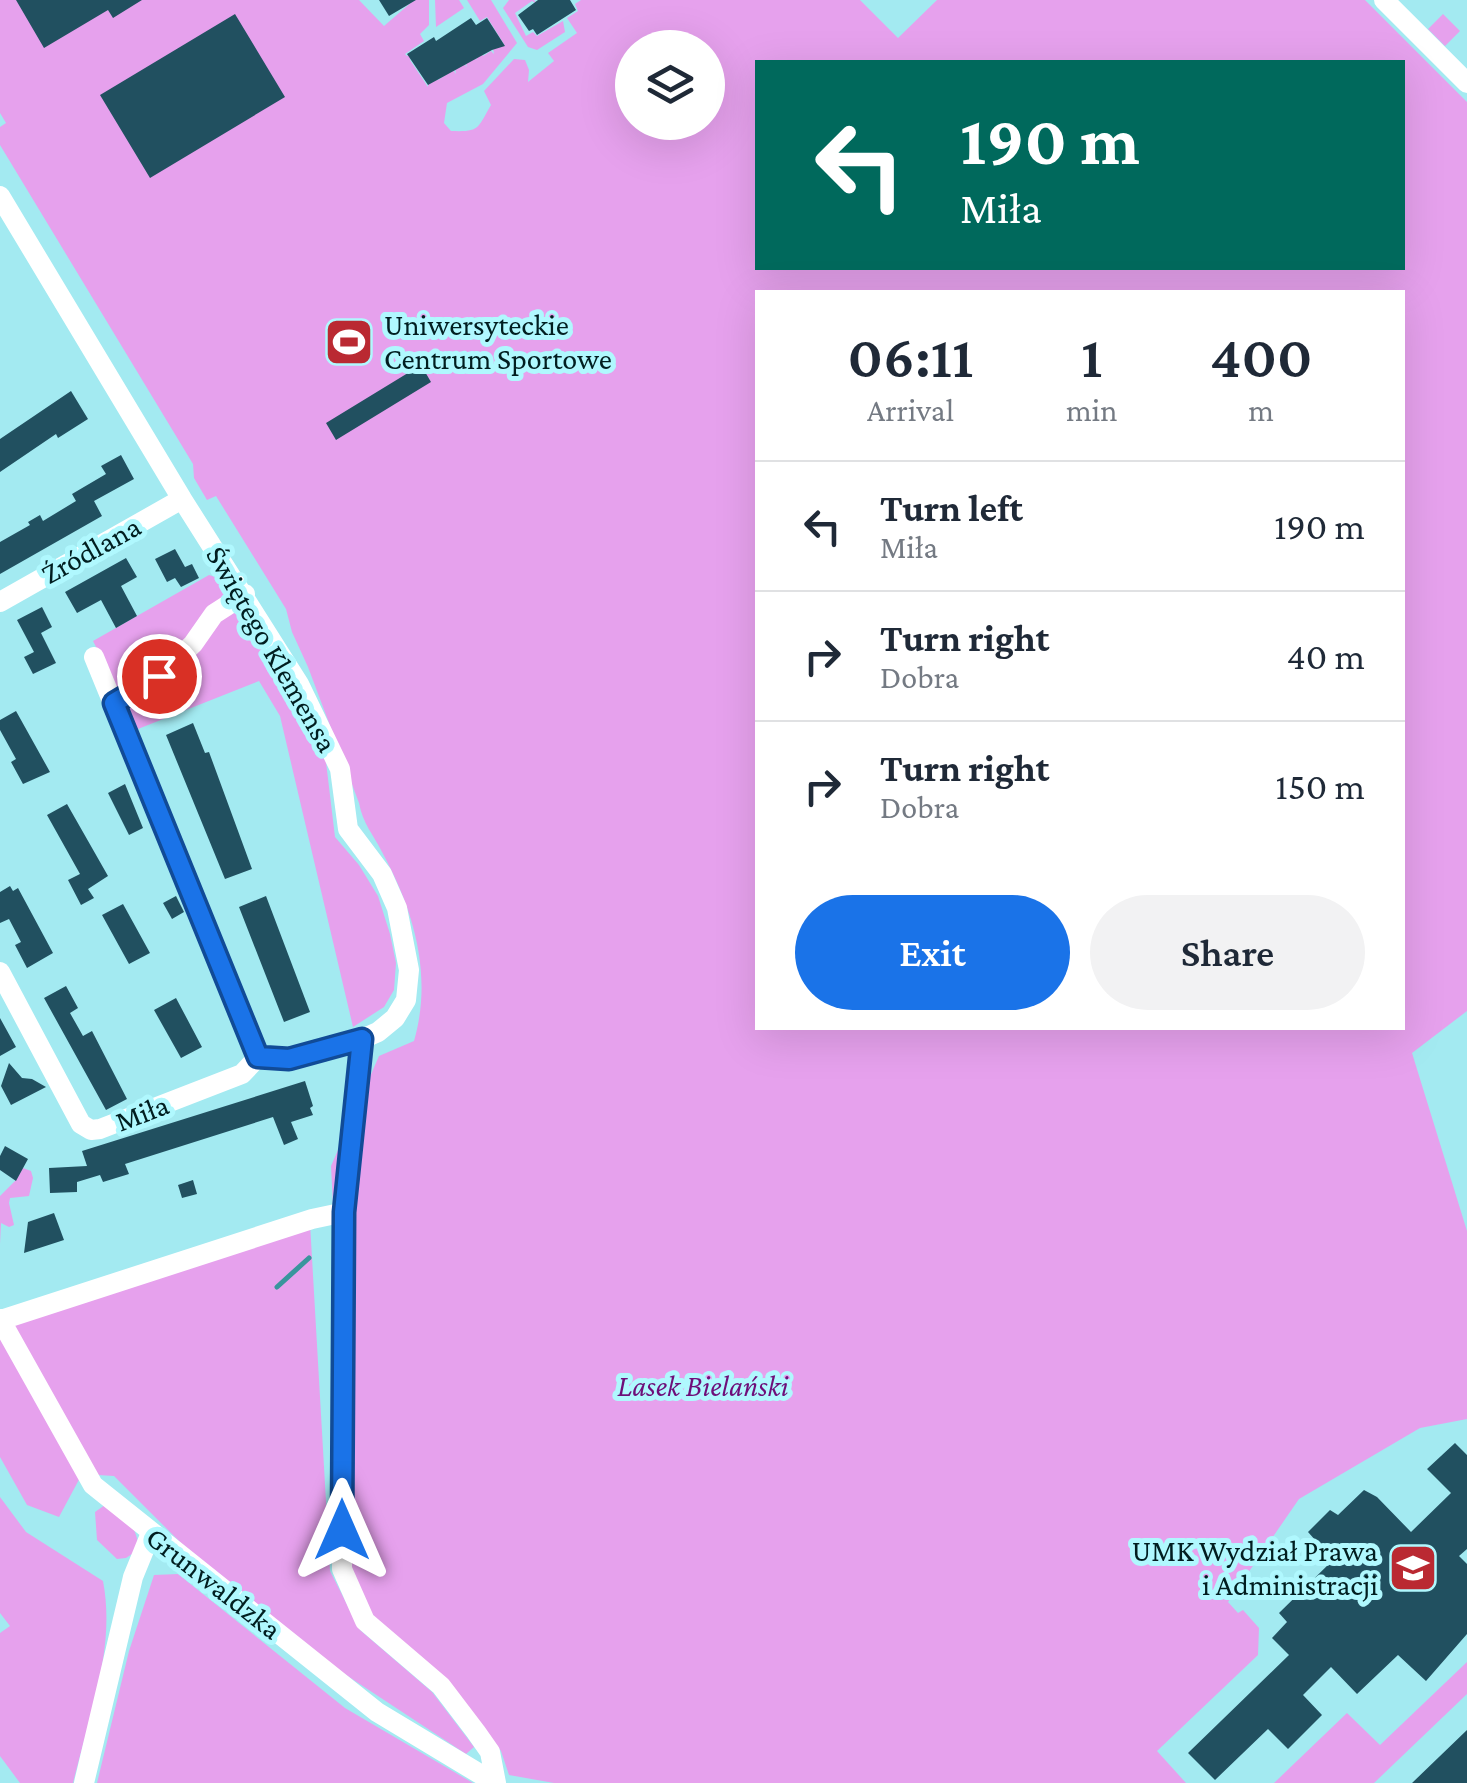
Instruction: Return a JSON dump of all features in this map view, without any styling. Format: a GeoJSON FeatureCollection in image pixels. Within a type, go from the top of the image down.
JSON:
{"type":"FeatureCollection","features":[{"type":"Feature","properties":{"kind":"street"},"geometry":{"type":"LineString","coordinates":[[1384,0],[1467,82]]}},
{"type":"Feature","properties":{"kind":"street","name":"Świętego Klemensa"},"geometry":{"type":"LineString","coordinates":[[0,196],[182,499],[245,594],[312,708],[344,779],[348,829],[382,874],[397,908],[409,970],[406,1000],[386,1028],[362,1039]]}},
{"type":"Feature","properties":{"kind":"street","name":"Źródlana"},"geometry":{"type":"LineString","coordinates":[[0,602],[182,499]]}},
{"type":"Feature","properties":{"kind":"street"},"geometry":{"type":"LineString","coordinates":[[114,703],[159,676],[192,644],[214,614],[245,594]]}},
{"type":"Feature","properties":{"kind":"street"},"geometry":{"type":"LineString","coordinates":[[94,658],[258,1057],[289,1059],[362,1039],[344,1212],[342,1569],[365,1622],[441,1686],[476,1732],[490,1752],[495,1783]]}},
{"type":"Feature","properties":{"kind":"street","name":"Miła"},"geometry":{"type":"LineString","coordinates":[[0,972],[81,1124],[91,1130],[242,1074],[258,1057]]}},
{"type":"Feature","properties":{"kind":"street"},"geometry":{"type":"LineString","coordinates":[[0,1320],[344,1212]]}},
{"type":"Feature","properties":{"kind":"street","name":"Grunwaldzka"},"geometry":{"type":"LineString","coordinates":[[0,1320],[93,1485],[377,1712],[495,1783]]}},
{"type":"Feature","properties":{"kind":"street"},"geometry":{"type":"LineString","coordinates":[[84,1783],[133,1577],[151,1533]]}},
{"type":"Feature","properties":{"kind":"green space","name":"Lasek Bielański"},"geometry":{"type":"Polygon","coordinates":[[[0,0],[359,0],[384,26],[414,0],[429,0],[429,25],[420,34],[424,41],[405,54],[411,54],[410,60],[428,87],[428,81],[435,77],[438,80],[453,70],[456,74],[455,69],[463,63],[467,67],[465,62],[473,57],[477,60],[475,55],[491,51],[494,54],[493,48],[501,43],[505,46],[487,17],[480,21],[467,0],[491,0],[517,43],[483,84],[447,103],[444,123],[451,131],[473,130],[480,124],[491,105],[484,91],[514,59],[525,60],[528,82],[554,61],[548,53],[577,33],[567,18],[578,11],[575,4],[581,0],[860,0],[898,38],[937,0],[1365,0],[1467,102],[1467,1011],[1412,1053],[1467,1231],[1467,1419],[1420,1428],[1299,1499],[1228,1602],[1238,1613],[1243,1610],[1259,1628],[1258,1655],[1157,1751],[1186,1783],[554,1783],[509,1775],[501,1751],[447,1680],[371,1616],[351,1567],[331,1166],[379,1056],[414,1041],[422,992],[417,944],[403,897],[363,817],[286,609],[216,496],[207,500],[194,478],[193,464],[0,145],[0,127],[6,123],[0,113],[0,0]]]}},
{"type":"Feature","properties":{"kind":"green space"},"geometry":{"type":"Polygon","coordinates":[[[435,0],[459,0],[464,8],[436,27],[435,0]]]}},
{"type":"Feature","properties":{"kind":"green space"},"geometry":{"type":"Polygon","coordinates":[[[509,0],[534,0],[537,4],[532,1],[515,13],[526,36],[533,32],[537,36],[563,21],[565,32],[537,50],[528,47],[503,8],[509,0]]]}},
{"type":"Feature","properties":{"kind":"green space"},"geometry":{"type":"Polygon","coordinates":[[[1443,14],[1460,31],[1445,46],[1428,29],[1443,14]]]}},
{"type":"Feature","properties":{"kind":"green space"},"geometry":{"type":"Polygon","coordinates":[[[209,575],[225,580],[287,685],[326,762],[335,837],[378,896],[396,963],[394,990],[384,1007],[353,1027],[280,716],[259,681],[138,729],[93,641],[209,575]]]}},
{"type":"Feature","properties":{"kind":"green space"},"geometry":{"type":"Polygon","coordinates":[[[23,1168],[31,1171],[33,1178],[29,1196],[10,1198],[14,1225],[1,1223],[0,1244],[0,1196],[23,1168]]]}},
{"type":"Feature","properties":{"kind":"green space"},"geometry":{"type":"Polygon","coordinates":[[[310,1223],[330,1571],[360,1630],[432,1692],[474,1747],[466,1754],[340,1671],[181,1543],[114,1476],[82,1474],[59,1517],[27,1505],[0,1457],[0,1316],[310,1223]]]}},
{"type":"Feature","properties":{"kind":"green space"},"geometry":{"type":"Polygon","coordinates":[[[0,1497],[26,1532],[103,1581],[103,1657],[73,1783],[20,1783],[0,1756],[0,1633],[10,1626],[0,1613],[0,1497]]]}},
{"type":"Feature","properties":{"kind":"green space"},"geometry":{"type":"Polygon","coordinates":[[[109,1502],[136,1535],[138,1550],[126,1558],[117,1559],[97,1540],[95,1512],[109,1502]]]}},
{"type":"Feature","properties":{"kind":"green space"},"geometry":{"type":"Polygon","coordinates":[[[178,1574],[345,1708],[473,1783],[97,1783],[129,1651],[154,1575],[178,1574]]]}},
{"type":"Feature","properties":{"kind":"green space"},"geometry":{"type":"Polygon","coordinates":[[[1467,1662],[1467,1694],[1374,1783],[1274,1783],[1347,1713],[1380,1745],[1467,1662]]]}},
{"type":"Feature","properties":{"kind":"building"},"geometry":{"type":"Polygon","coordinates":[[[16,0],[142,0],[113,18],[108,10],[44,48],[16,0]]]}},
{"type":"Feature","properties":{"kind":"building"},"geometry":{"type":"Polygon","coordinates":[[[379,0],[416,0],[389,16],[379,0]]]}},
{"type":"Feature","properties":{"kind":"building"},"geometry":{"type":"Polygon","coordinates":[[[538,0],[570,0],[576,10],[537,35],[533,29],[529,31],[518,15],[538,0]]]}},
{"type":"Feature","properties":{"kind":"building"},"geometry":{"type":"Polygon","coordinates":[[[235,14],[285,97],[150,178],[100,95],[235,14]]]}},
{"type":"Feature","properties":{"kind":"building"},"geometry":{"type":"Polygon","coordinates":[[[471,18],[476,25],[487,18],[505,46],[428,85],[407,54],[471,18]]]}},
{"type":"Feature","properties":{"kind":"building"},"geometry":{"type":"Polygon","coordinates":[[[421,365],[431,382],[336,440],[326,423],[421,365]]]}},
{"type":"Feature","properties":{"kind":"building"},"geometry":{"type":"Polygon","coordinates":[[[71,391],[88,419],[58,438],[56,434],[0,472],[0,439],[71,391]]]}},
{"type":"Feature","properties":{"kind":"building"},"geometry":{"type":"Polygon","coordinates":[[[121,455],[134,479],[94,501],[102,516],[0,574],[0,542],[40,515],[43,521],[76,501],[72,494],[106,474],[101,466],[121,455]]]}},
{"type":"Feature","properties":{"kind":"building"},"geometry":{"type":"Polygon","coordinates":[[[175,549],[185,567],[192,564],[199,578],[181,587],[175,578],[167,582],[155,559],[175,549]]]}},
{"type":"Feature","properties":{"kind":"building"},"geometry":{"type":"Polygon","coordinates":[[[126,558],[137,577],[121,586],[137,616],[116,628],[101,600],[77,613],[65,592],[126,558]]]}},
{"type":"Feature","properties":{"kind":"building"},"geometry":{"type":"Polygon","coordinates":[[[42,607],[52,627],[41,633],[56,663],[33,674],[24,657],[34,652],[17,620],[42,607]]]}},
{"type":"Feature","properties":{"kind":"building"},"geometry":{"type":"Polygon","coordinates":[[[16,711],[50,772],[23,784],[11,762],[16,759],[0,730],[0,720],[16,711]]]}},
{"type":"Feature","properties":{"kind":"building"},"geometry":{"type":"Polygon","coordinates":[[[193,723],[205,753],[209,752],[252,869],[225,879],[166,735],[193,723]]]}},
{"type":"Feature","properties":{"kind":"building"},"geometry":{"type":"Polygon","coordinates":[[[125,784],[143,828],[129,835],[108,793],[125,784]]]}},
{"type":"Feature","properties":{"kind":"building"},"geometry":{"type":"Polygon","coordinates":[[[67,804],[108,876],[88,889],[94,898],[81,905],[68,880],[80,874],[47,815],[67,804]]]}},
{"type":"Feature","properties":{"kind":"building"},"geometry":{"type":"Polygon","coordinates":[[[10,886],[13,891],[18,888],[53,953],[27,968],[15,945],[21,942],[9,919],[0,923],[0,892],[10,886]]]}},
{"type":"Feature","properties":{"kind":"building"},"geometry":{"type":"Polygon","coordinates":[[[176,896],[184,912],[172,919],[163,903],[176,896]]]}},
{"type":"Feature","properties":{"kind":"building"},"geometry":{"type":"Polygon","coordinates":[[[266,896],[310,1012],[284,1022],[239,907],[266,896]]]}},
{"type":"Feature","properties":{"kind":"building"},"geometry":{"type":"Polygon","coordinates":[[[123,904],[150,953],[129,964],[102,915],[123,904]]]}},
{"type":"Feature","properties":{"kind":"building"},"geometry":{"type":"Polygon","coordinates":[[[66,986],[78,1008],[70,1013],[83,1036],[92,1031],[127,1099],[106,1110],[44,998],[66,986]]]}},
{"type":"Feature","properties":{"kind":"building"},"geometry":{"type":"Polygon","coordinates":[[[176,998],[202,1047],[181,1058],[154,1010],[176,998]]]}},
{"type":"Feature","properties":{"kind":"building"},"geometry":{"type":"Polygon","coordinates":[[[0,1018],[16,1047],[0,1056],[0,1018]]]}},
{"type":"Feature","properties":{"kind":"building"},"geometry":{"type":"Polygon","coordinates":[[[9,1063],[22,1078],[46,1087],[11,1105],[1,1086],[9,1063]]]}},
{"type":"Feature","properties":{"kind":"building"},"geometry":{"type":"Polygon","coordinates":[[[305,1081],[313,1115],[291,1122],[298,1139],[284,1145],[273,1117],[125,1164],[129,1174],[103,1182],[100,1175],[77,1182],[77,1192],[50,1193],[49,1168],[87,1166],[82,1151],[305,1081]]]}},
{"type":"Feature","properties":{"kind":"building"},"geometry":{"type":"Polygon","coordinates":[[[5,1146],[28,1159],[16,1181],[0,1170],[5,1146]]]}},
{"type":"Feature","properties":{"kind":"building"},"geometry":{"type":"Polygon","coordinates":[[[193,1180],[197,1194],[182,1198],[178,1185],[193,1180]]]}},
{"type":"Feature","properties":{"kind":"building"},"geometry":{"type":"Polygon","coordinates":[[[54,1213],[64,1240],[24,1253],[28,1222],[54,1213]]]}},
{"type":"Feature","properties":{"kind":"building"},"geometry":{"type":"Polygon","coordinates":[[[1455,1443],[1467,1455],[1467,1549],[1459,1556],[1467,1564],[1467,1634],[1426,1681],[1398,1655],[1357,1694],[1331,1667],[1303,1695],[1322,1715],[1288,1749],[1268,1729],[1215,1780],[1188,1753],[1289,1655],[1272,1638],[1287,1622],[1279,1613],[1333,1560],[1308,1532],[1330,1510],[1338,1515],[1364,1490],[1377,1497],[1411,1532],[1451,1493],[1427,1469],[1455,1443]]]}},
{"type":"Feature","properties":{"kind":"building"},"geometry":{"type":"Polygon","coordinates":[[[1467,1730],[1467,1783],[1412,1783],[1467,1730]]]}},
{"type":"Feature","properties":{"kind":"waterway"},"geometry":{"type":"LineString","coordinates":[[277,1287],[309,1258]]}},
{"type":"Feature","properties":{"kind":"place","name":"Uniwersyteckie Centrum Sportowe"},"geometry":{"type":"Point","coordinates":[349,342]}},
{"type":"Feature","properties":{"kind":"place","name":"UMK Wydział Prawa i Administracji"},"geometry":{"type":"Point","coordinates":[1413,1568]}},
{"type":"Feature","properties":{"kind":"route"},"geometry":{"type":"LineString","coordinates":[[159,676],[114,703],[258,1057],[289,1059],[362,1039],[344,1212],[342,1530]]}}]}
